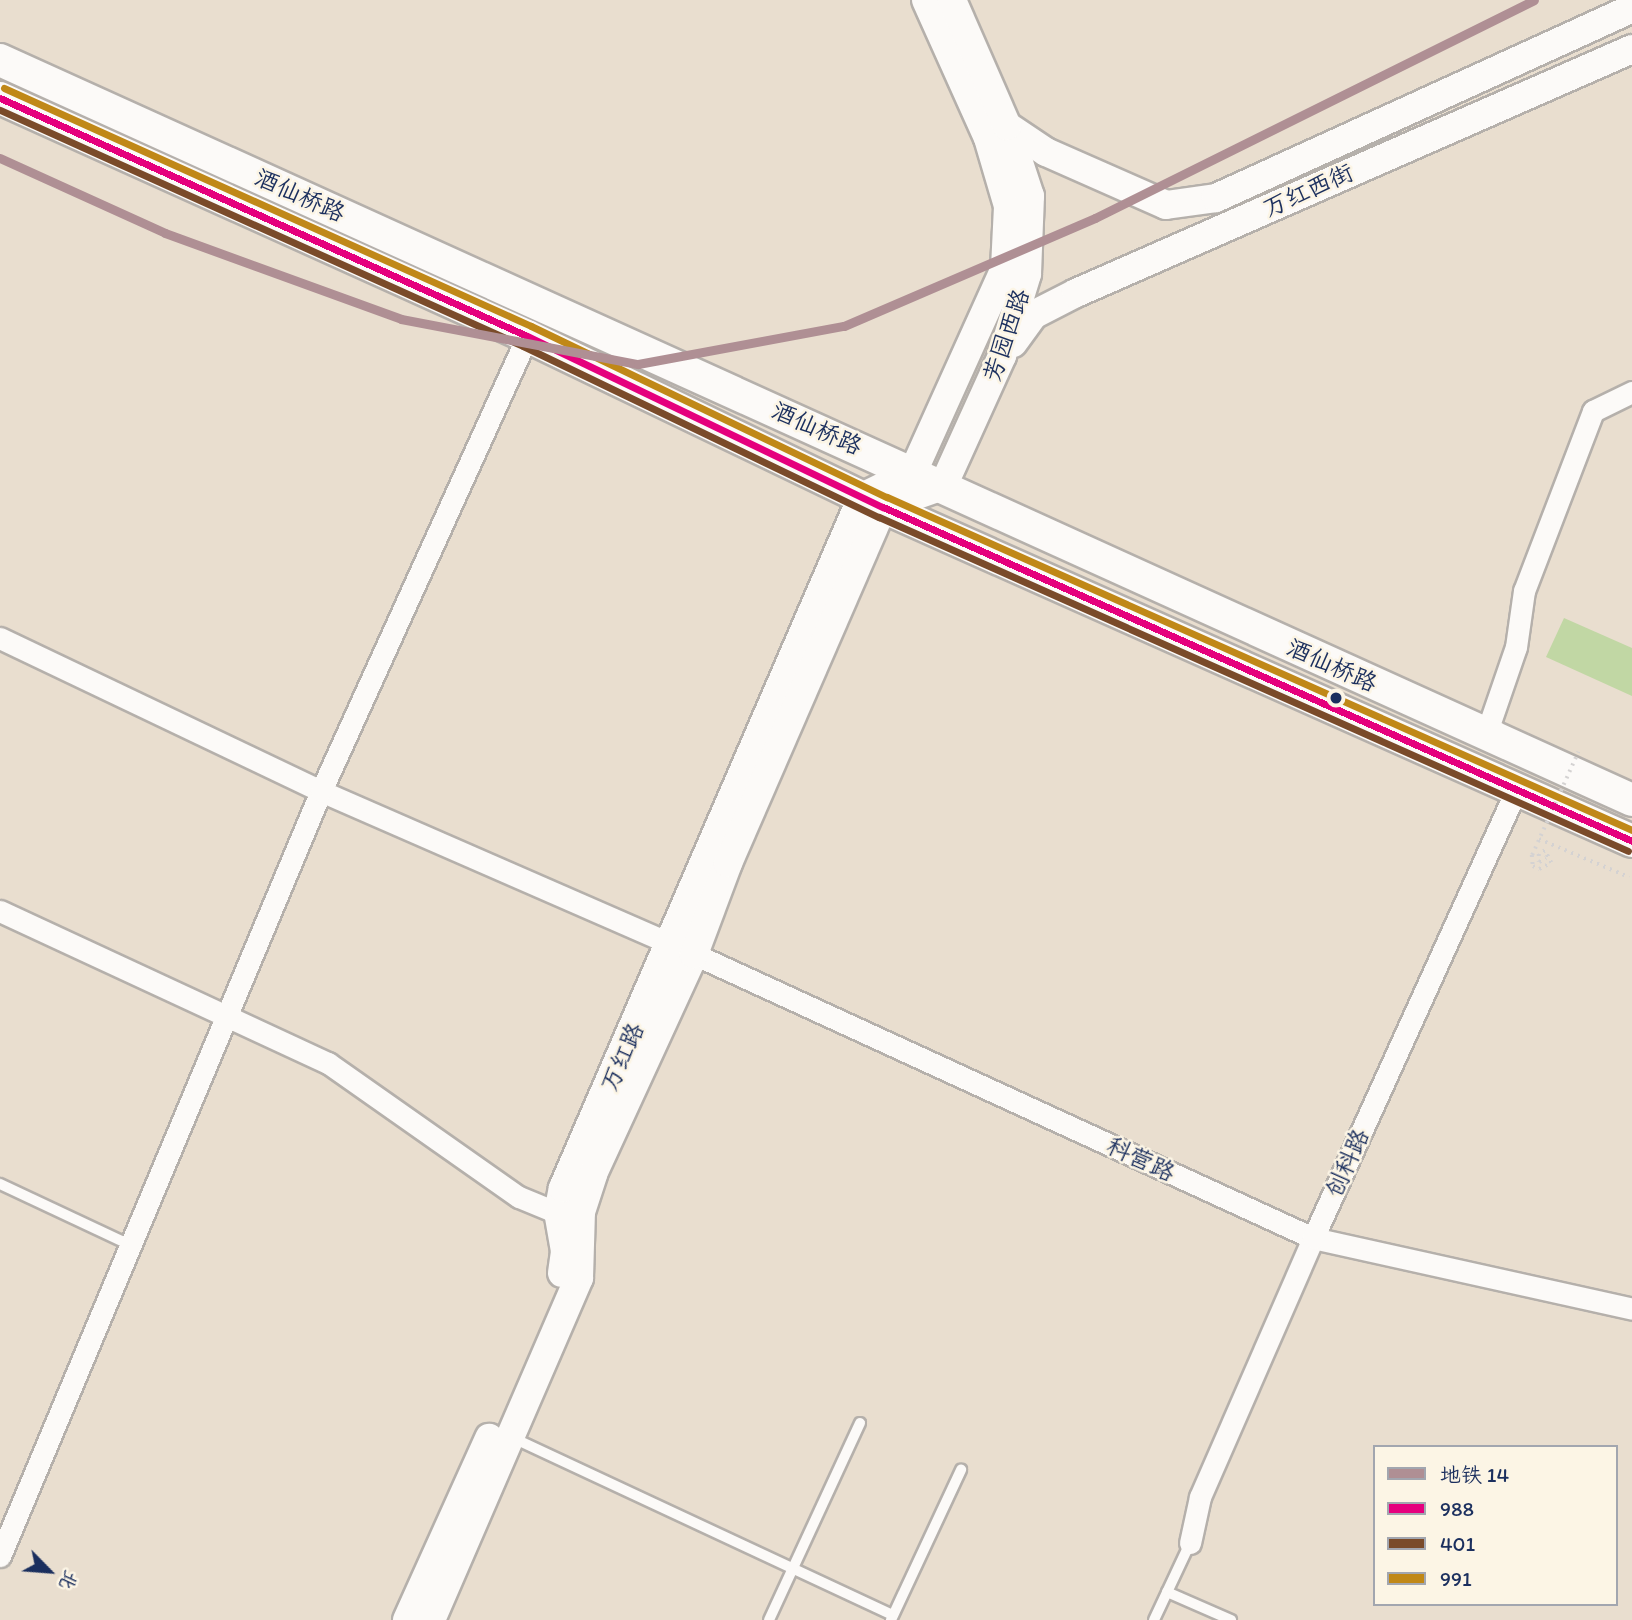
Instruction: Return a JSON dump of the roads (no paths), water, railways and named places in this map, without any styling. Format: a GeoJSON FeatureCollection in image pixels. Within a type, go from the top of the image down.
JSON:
{"type":"FeatureCollection","features":[{"type":"Feature","properties":{"kind":"main road","name":"芳园西路"},"geometry":{"type":"LineString","coordinates":[[913,472],[1005,268],[1008,206],[988,138],[926,0]]}},
{"type":"Feature","properties":{"kind":"main road","name":"芳园西路"},"geometry":{"type":"LineString","coordinates":[[943,486],[1003,356],[1027,274],[1030,196],[1007,127],[952,0]]}},
{"type":"Feature","properties":{"kind":"main road","name":"万红西街"},"geometry":{"type":"LineString","coordinates":[[1007,127],[1046,152],[1166,205],[1216,198],[1632,8]]}},
{"type":"Feature","properties":{"kind":"main road","name":"万红西街"},"geometry":{"type":"LineString","coordinates":[[1003,356],[1033,315],[1076,293],[1632,49]]}},
{"type":"Feature","properties":{"kind":"main road","name":"酒仙桥路"},"geometry":{"type":"LineString","coordinates":[[0,60],[1632,800]]}},
{"type":"Feature","properties":{"kind":"main road","name":"酒仙桥路"},"geometry":{"type":"LineString","coordinates":[[0,98],[527,335],[873,502],[1632,841]]}},
{"type":"Feature","properties":{"kind":"main road"},"geometry":{"type":"LineString","coordinates":[[873,502],[913,472]]}},
{"type":"Feature","properties":{"kind":"main road"},"geometry":{"type":"LineString","coordinates":[[873,502],[943,486]]}},
{"type":"Feature","properties":{"kind":"main road","name":"万红路"},"geometry":{"type":"LineString","coordinates":[[407,1620],[561,1280],[565,1251],[558,1213],[563,1188],[728,863],[873,502]]}},
{"type":"Feature","properties":{"kind":"main road","name":"万红路"},"geometry":{"type":"LineString","coordinates":[[431,1620],[579,1278],[581,1212],[593,1174],[683,949]]}},
{"type":"Feature","properties":{"kind":"street"},"geometry":{"type":"LineString","coordinates":[[0,1556],[321,791],[527,335]]}},
{"type":"Feature","properties":{"kind":"street"},"geometry":{"type":"LineString","coordinates":[[1486,734],[1517,647],[1524,591],[1593,411],[1632,392]]}},
{"type":"Feature","properties":{"kind":"street","name":"科营路"},"geometry":{"type":"LineString","coordinates":[[0,638],[321,791],[683,949],[1313,1237],[1632,1310]]}},
{"type":"Feature","properties":{"kind":"street","name":"创科路"},"geometry":{"type":"LineString","coordinates":[[1190,1542],[1200,1497],[1313,1237],[1517,788]]}},
{"type":"Feature","properties":{"kind":"street"},"geometry":{"type":"LineString","coordinates":[[0,911],[328,1063],[519,1197],[558,1213]]}},
{"type":"Feature","properties":{"kind":"lane"},"geometry":{"type":"LineString","coordinates":[[0,1184],[130,1245]]}},
{"type":"Feature","properties":{"kind":"lane"},"geometry":{"type":"LineString","coordinates":[[769,1620],[860,1423]]}},
{"type":"Feature","properties":{"kind":"lane"},"geometry":{"type":"LineString","coordinates":[[511,1437],[892,1618],[961,1470]]}},
{"type":"Feature","properties":{"kind":"lane"},"geometry":{"type":"LineString","coordinates":[[1154,1620],[1190,1542]]}},
{"type":"Feature","properties":{"kind":"lane"},"geometry":{"type":"LineString","coordinates":[[1167,1592],[1231,1620]]}},
{"type":"Feature","properties":{"kind":"metro line","name":"14"},"geometry":{"type":"LineString","coordinates":[[0,158],[165,233],[401,319],[638,364],[844,326],[1095,218],[1534,0]]}}]}
